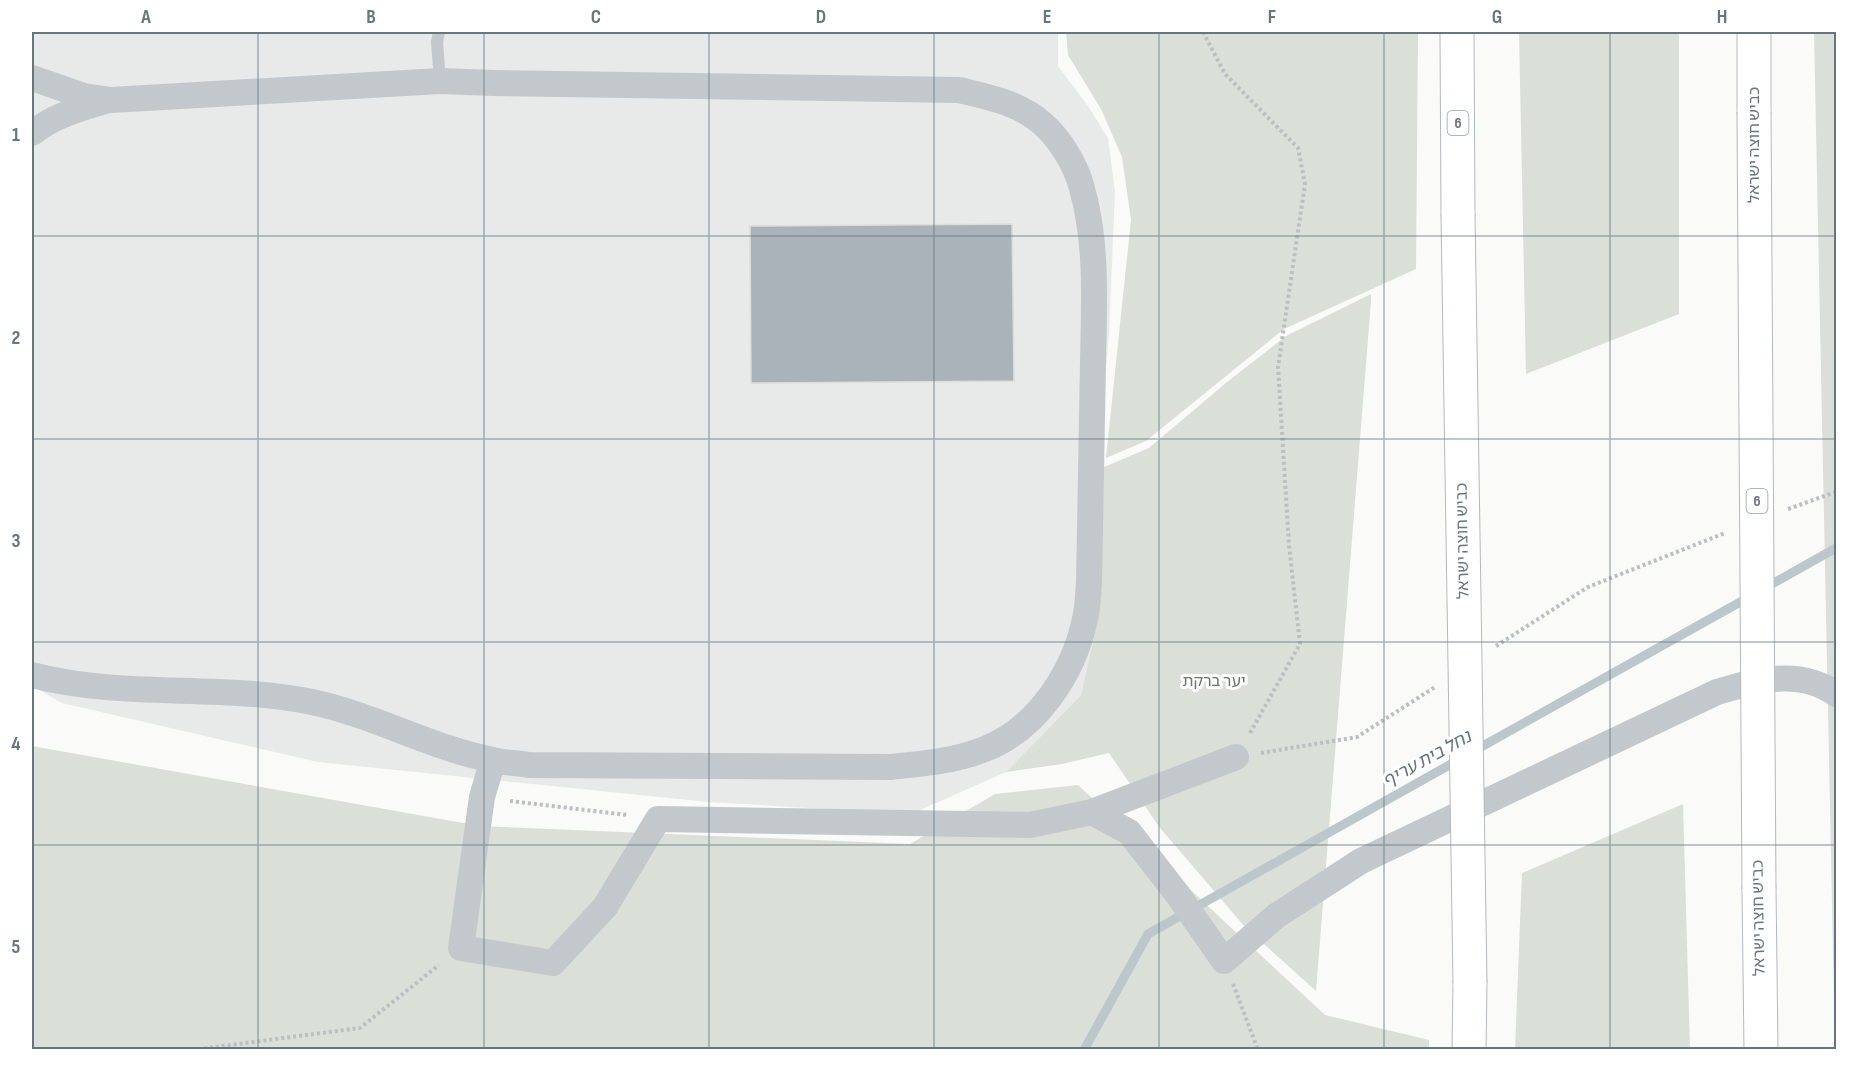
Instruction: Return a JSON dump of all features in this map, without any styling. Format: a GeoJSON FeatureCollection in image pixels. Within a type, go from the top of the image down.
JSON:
{"type":"FeatureCollection","features":[{"type":"Feature","properties":{"kind":"highway","name":"כביש חוצה ישראל"},"geometry":{"type":"LineString","coordinates":[[1457,32],[1469,1050]]}},
{"type":"Feature","properties":{"kind":"highway","name":"כביש חוצה ישראל"},"geometry":{"type":"LineString","coordinates":[[1754,32],[1761,1050]]}},
{"type":"Feature","properties":{"kind":"street"},"geometry":{"type":"LineString","coordinates":[[32,78],[84,96],[111,100]]}},
{"type":"Feature","properties":{"kind":"street"},"geometry":{"type":"LineString","coordinates":[[32,133],[72,110],[111,100],[440,81],[506,84],[947,90],[977,94],[1004,101],[1028,112],[1044,125],[1073,163],[1081,185],[1092,242],[1094,295],[1090,558],[1086,617],[1079,643],[1045,704],[1015,733],[987,748],[931,763],[890,767],[530,765],[493,760],[445,746],[348,711],[311,702],[270,695],[97,687],[32,675]]}},
{"type":"Feature","properties":{"kind":"street"},"geometry":{"type":"LineString","coordinates":[[1092,812],[1129,832],[1178,895],[1224,961],[1276,916],[1361,861],[1717,692],[1758,680],[1792,678],[1826,687],[1836,694]]}},
{"type":"Feature","properties":{"kind":"street"},"geometry":{"type":"LineString","coordinates":[[493,760],[482,797],[461,948],[553,963],[605,907],[658,819],[1030,825],[1092,812],[1236,757]]}},
{"type":"Feature","properties":{"kind":"lane"},"geometry":{"type":"LineString","coordinates":[[439,32],[437,42],[440,81]]}},
{"type":"Feature","properties":{"kind":"path"},"geometry":{"type":"LineString","coordinates":[[1203,32],[1225,74],[1298,148],[1305,184],[1278,367],[1289,545],[1300,644],[1236,757]]}},
{"type":"Feature","properties":{"kind":"path"},"geometry":{"type":"LineString","coordinates":[[1784,510],[1836,492]]}},
{"type":"Feature","properties":{"kind":"path"},"geometry":{"type":"LineString","coordinates":[[1488,652],[1588,587],[1730,531]]}},
{"type":"Feature","properties":{"kind":"path"},"geometry":{"type":"LineString","coordinates":[[1236,757],[1357,737],[1438,685]]}},
{"type":"Feature","properties":{"kind":"path"},"geometry":{"type":"LineString","coordinates":[[482,797],[658,819]]}},
{"type":"Feature","properties":{"kind":"path"},"geometry":{"type":"LineString","coordinates":[[192,1050],[360,1028],[461,948]]}},
{"type":"Feature","properties":{"kind":"path"},"geometry":{"type":"LineString","coordinates":[[1224,961],[1258,1050]]}},
{"type":"Feature","properties":{"kind":"shaded area"},"geometry":{"type":"Polygon","coordinates":[[[32,32],[1058,32],[1058,66],[1088,106],[1108,138],[1115,192],[1109,334],[1097,470],[1099,615],[1081,695],[1006,772],[911,814],[708,802],[318,762],[62,703],[32,686],[32,32]]]}},
{"type":"Feature","properties":{"kind":"green space"},"geometry":{"type":"Polygon","coordinates":[[[1066,32],[1418,32],[1416,269],[1284,329],[1146,441],[1106,458],[1131,220],[1122,157],[1101,109],[1068,55],[1066,32]]]}},
{"type":"Feature","properties":{"kind":"green space"},"geometry":{"type":"Polygon","coordinates":[[[1519,32],[1679,32],[1679,314],[1526,374],[1519,32]]]}},
{"type":"Feature","properties":{"kind":"green space"},"geometry":{"type":"Polygon","coordinates":[[[1814,32],[1836,32],[1836,1050],[1835,1049],[1814,32]]]}},
{"type":"Feature","properties":{"kind":"green space","name":"יער ברקת"},"geometry":{"type":"Polygon","coordinates":[[[1371,294],[1316,991],[1245,927],[1160,828],[1109,753],[1062,764],[1006,772],[1081,695],[1099,615],[1097,470],[1149,448],[1286,336],[1371,294]]]}},
{"type":"Feature","properties":{"kind":"green space"},"geometry":{"type":"Polygon","coordinates":[[[32,746],[480,826],[910,844],[995,794],[1078,785],[1325,1015],[1429,1040],[1429,1049],[32,1049],[32,746]]]}},
{"type":"Feature","properties":{"kind":"green space"},"geometry":{"type":"Polygon","coordinates":[[[1683,804],[1690,1049],[1515,1049],[1522,873],[1683,804]]]}},
{"type":"Feature","properties":{"kind":"building"},"geometry":{"type":"Polygon","coordinates":[[[1012,224],[1014,381],[751,383],[750,226],[1012,224]]]}},
{"type":"Feature","properties":{"kind":"waterway","name":"נחל בית עריף"},"geometry":{"type":"LineString","coordinates":[[1763,589],[1836,548]]}},
{"type":"Feature","properties":{"kind":"waterway","name":"נחל בית עריף"},"geometry":{"type":"LineString","coordinates":[[1472,752],[1751,596]]}},
{"type":"Feature","properties":{"kind":"waterway","name":"נחל בית עריף"},"geometry":{"type":"LineString","coordinates":[[1084,1050],[1148,934],[1460,759]]}}]}
